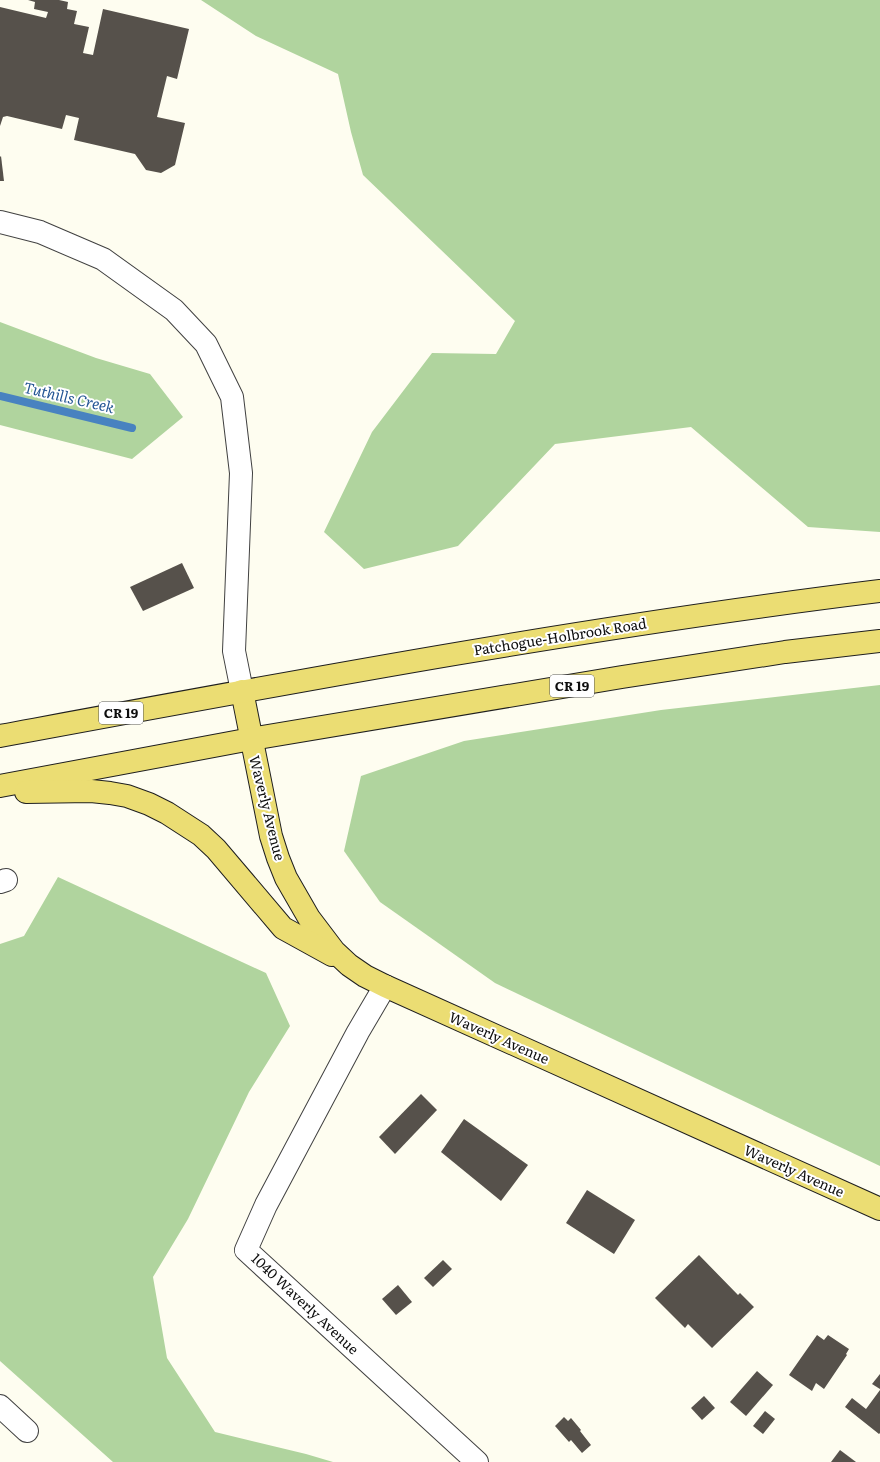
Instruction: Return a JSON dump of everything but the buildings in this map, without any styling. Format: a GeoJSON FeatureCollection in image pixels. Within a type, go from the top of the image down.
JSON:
{"type":"FeatureCollection","features":[{"type":"Feature","properties":{"kind":"main road","name":"Patchogue-Holbrook Road"},"geometry":{"type":"LineString","coordinates":[[242,691],[626,626],[768,605],[880,591]]}},
{"type":"Feature","properties":{"kind":"main road","name":"CR 19"},"geometry":{"type":"LineString","coordinates":[[251,739],[622,677],[785,652],[880,641]]}},
{"type":"Feature","properties":{"kind":"main road","name":"CR 19"},"geometry":{"type":"LineString","coordinates":[[0,736],[242,691]]}},
{"type":"Feature","properties":{"kind":"main road","name":"Waverly Avenue"},"geometry":{"type":"LineString","coordinates":[[242,691],[271,836],[278,858],[297,900],[330,945],[349,965],[365,976],[385,986],[880,1209]]}},
{"type":"Feature","properties":{"kind":"main road","name":"Waverly Avenue"},"geometry":{"type":"LineString","coordinates":[[0,786],[251,739]]}},
{"type":"Feature","properties":{"kind":"main road"},"geometry":{"type":"LineString","coordinates":[[0,792],[90,790],[127,796],[167,812],[201,836],[216,849],[282,928],[349,965]]}},
{"type":"Feature","properties":{"kind":"lane"},"geometry":{"type":"LineString","coordinates":[[0,222],[40,232],[103,259],[174,310],[206,344],[232,397],[241,474],[234,651],[242,691]]}},
{"type":"Feature","properties":{"kind":"lane","name":"1040 Waverly Avenue"},"geometry":{"type":"LineString","coordinates":[[385,986],[358,1032],[266,1205],[246,1250],[477,1462]]}},
{"type":"Feature","properties":{"kind":"lane"},"geometry":{"type":"LineString","coordinates":[[0,1406],[27,1431]]}},
{"type":"Feature","properties":{"kind":"green space"},"geometry":{"type":"Polygon","coordinates":[[[201,0],[880,0],[880,532],[808,527],[691,427],[555,444],[458,546],[364,569],[324,532],[372,432],[432,353],[496,354],[515,321],[363,175],[351,132],[338,74],[256,36],[201,0]]]}},
{"type":"Feature","properties":{"kind":"green space"},"geometry":{"type":"Polygon","coordinates":[[[0,322],[96,358],[150,374],[183,417],[132,459],[0,425],[0,322]]]}},
{"type":"Feature","properties":{"kind":"green space"},"geometry":{"type":"Polygon","coordinates":[[[880,685],[880,1166],[495,983],[380,902],[344,851],[361,776],[464,741],[661,710],[880,685]]]}},
{"type":"Feature","properties":{"kind":"green space"},"geometry":{"type":"Polygon","coordinates":[[[58,877],[266,973],[290,1026],[249,1092],[188,1219],[153,1277],[167,1358],[215,1432],[333,1462],[113,1462],[0,1361],[0,944],[24,936],[58,877]]]}},
{"type":"Feature","properties":{"kind":"waterway","name":"Tuthills Creek"},"geometry":{"type":"LineString","coordinates":[[0,396],[132,428]]}}]}
